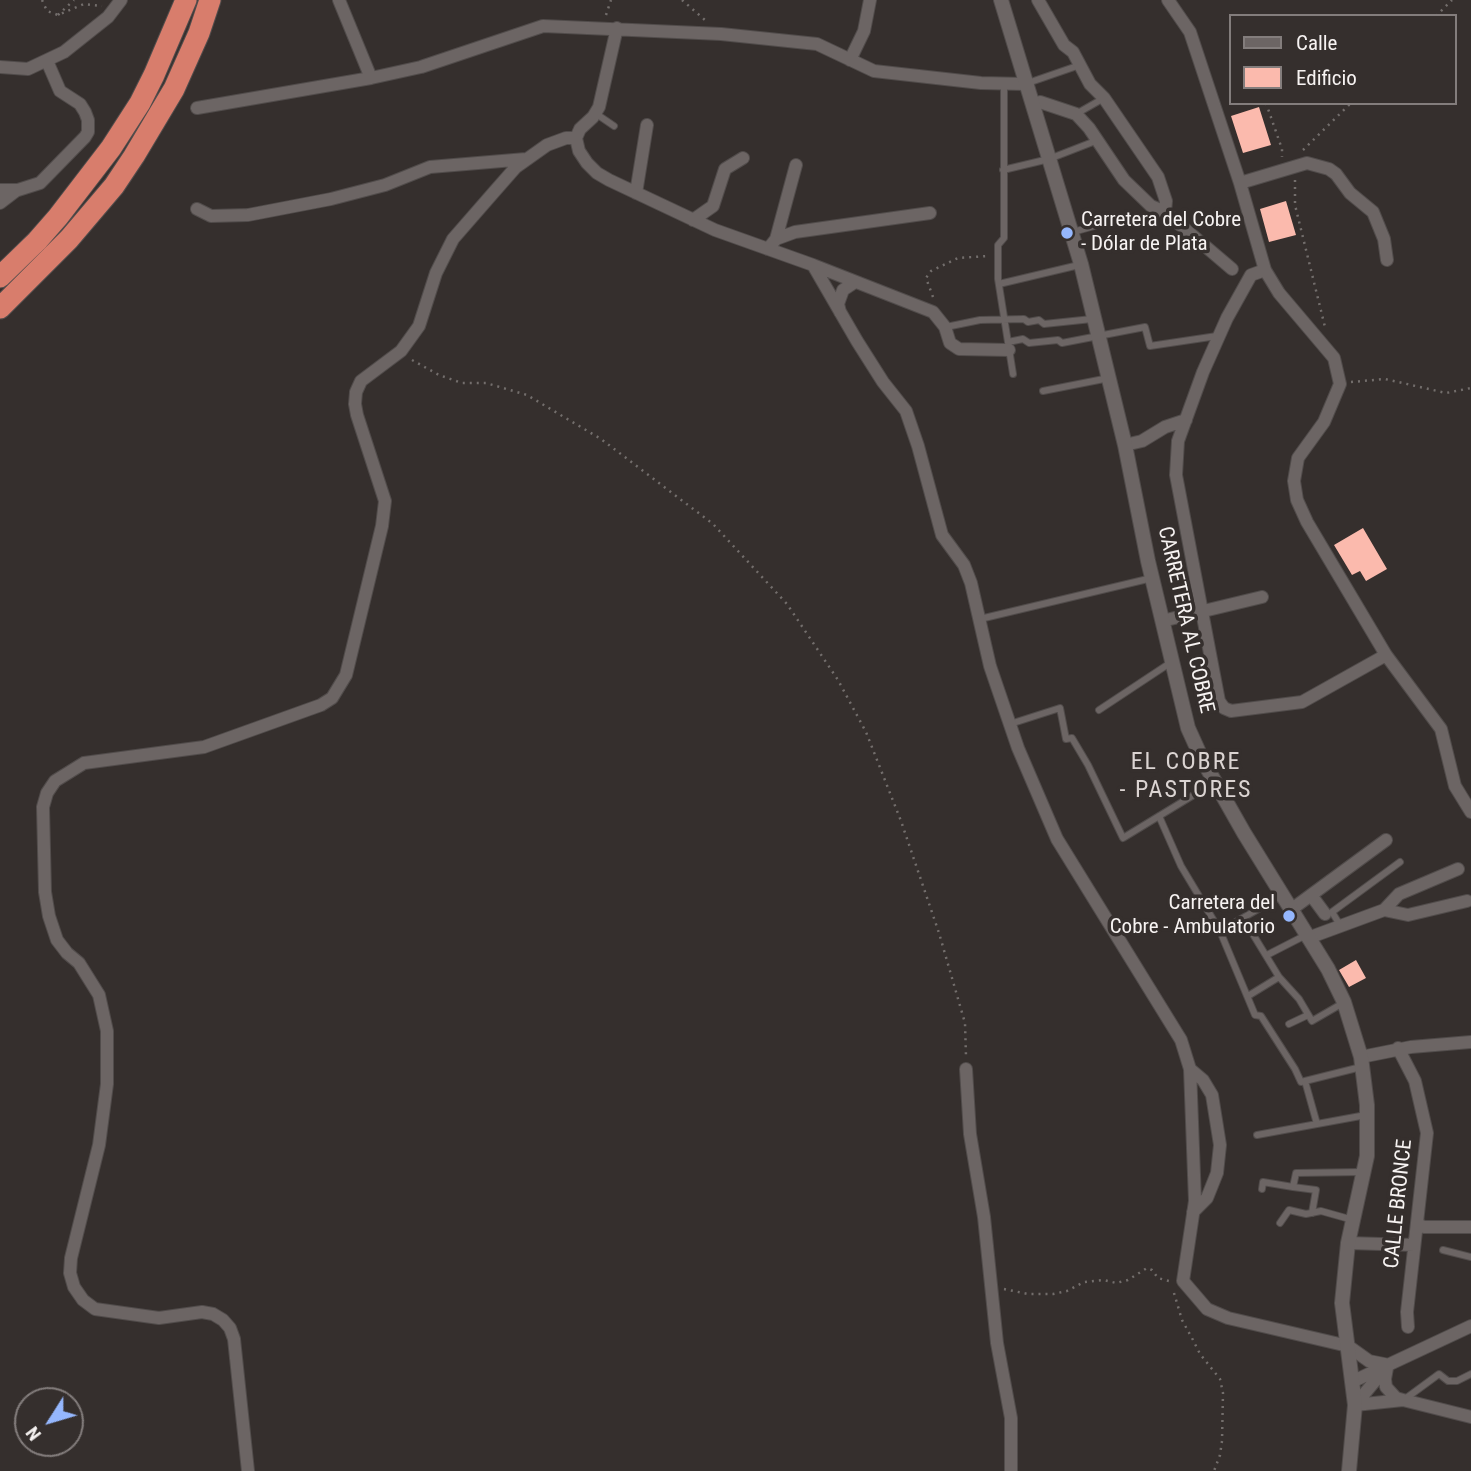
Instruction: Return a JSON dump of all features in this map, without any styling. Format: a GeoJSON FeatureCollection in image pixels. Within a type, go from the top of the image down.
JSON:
{"type":"FeatureCollection","features":[{"type":"Feature","properties":{"kind":"highway"},"geometry":{"type":"LineString","coordinates":[[0,277],[81,191],[111,148],[140,103],[186,0]]}},
{"type":"Feature","properties":{"kind":"highway"},"geometry":{"type":"LineString","coordinates":[[0,309],[69,239],[114,186],[174,89],[210,0]]}},
{"type":"Feature","properties":{"kind":"street"},"geometry":{"type":"LineString","coordinates":[[339,0],[371,78]]}},
{"type":"Feature","properties":{"kind":"street"},"geometry":{"type":"LineString","coordinates":[[850,60],[863,31],[870,0]]}},
{"type":"Feature","properties":{"kind":"street","name":"CARRETERA AL COBRE"},"geometry":{"type":"LineString","coordinates":[[1001,0],[1073,232],[1125,444],[1152,578],[1188,728],[1215,782],[1328,969],[1344,1002],[1362,1062],[1367,1115],[1367,1156],[1348,1243],[1342,1303],[1355,1405],[1349,1471]]}},
{"type":"Feature","properties":{"kind":"street"},"geometry":{"type":"LineString","coordinates":[[1038,0],[1064,45],[1073,52],[1090,84],[1104,98],[1158,177],[1166,201],[1165,212]]}},
{"type":"Feature","properties":{"kind":"street"},"geometry":{"type":"LineString","coordinates":[[1168,0],[1190,32],[1240,183],[1265,270],[1279,293],[1334,358],[1340,384],[1324,422],[1298,458],[1294,481],[1297,500],[1307,522],[1385,654],[1441,729],[1455,786],[1471,812]]}},
{"type":"Feature","properties":{"kind":"street"},"geometry":{"type":"LineString","coordinates":[[0,66],[28,69],[47,61],[87,35],[108,17],[118,4]]}},
{"type":"Feature","properties":{"kind":"street"},"geometry":{"type":"LineString","coordinates":[[197,108],[421,67],[543,26],[721,34],[817,44],[874,71],[1025,84]]}},
{"type":"Feature","properties":{"kind":"street"},"geometry":{"type":"LineString","coordinates":[[617,28],[599,107],[580,129],[576,138],[579,151],[597,173],[693,219],[772,244],[813,265],[933,312],[945,327],[950,343],[959,349],[1008,346]]}},
{"type":"Feature","properties":{"kind":"street"},"geometry":{"type":"LineString","coordinates":[[0,190],[32,187],[47,177],[88,132],[85,112],[80,104],[60,91],[47,61]]}},
{"type":"Feature","properties":{"kind":"street"},"geometry":{"type":"LineString","coordinates":[[1033,105],[1041,102],[1076,114],[1124,180],[1151,206],[1165,212],[1232,269]]}},
{"type":"Feature","properties":{"kind":"street"},"geometry":{"type":"LineString","coordinates":[[636,193],[647,125]]}},
{"type":"Feature","properties":{"kind":"street"},"geometry":{"type":"LineString","coordinates":[[248,1471],[234,1339],[223,1320],[202,1312],[159,1318],[95,1309],[83,1300],[74,1287],[70,1273],[71,1258],[99,1145],[107,1084],[107,1031],[99,995],[79,964],[57,940],[49,916],[45,892],[43,807],[47,793],[55,781],[84,764],[204,747],[321,705],[332,698],[346,675],[382,526],[385,501],[357,415],[356,392],[361,382],[401,351],[419,326],[436,273],[453,239],[526,159],[547,145],[566,138],[576,138]]}},
{"type":"Feature","properties":{"kind":"street"},"geometry":{"type":"LineString","coordinates":[[693,219],[712,206],[725,169],[743,158]]}},
{"type":"Feature","properties":{"kind":"street"},"geometry":{"type":"LineString","coordinates":[[197,209],[211,216],[248,215],[331,199],[385,185],[430,167],[526,159]]}},
{"type":"Feature","properties":{"kind":"street"},"geometry":{"type":"LineString","coordinates":[[1240,183],[1307,163],[1329,169],[1336,174],[1350,194],[1373,212],[1384,239],[1387,260]]}},
{"type":"Feature","properties":{"kind":"street"},"geometry":{"type":"LineString","coordinates":[[772,244],[796,165]]}},
{"type":"Feature","properties":{"kind":"street"},"geometry":{"type":"LineString","coordinates":[[0,203],[18,190]]}},
{"type":"Feature","properties":{"kind":"street"},"geometry":{"type":"LineString","coordinates":[[772,244],[795,232],[930,214]]}},
{"type":"Feature","properties":{"kind":"street"},"geometry":{"type":"LineString","coordinates":[[813,265],[883,382],[906,411],[942,535],[964,565],[971,583],[990,666],[1010,724],[1057,839],[1181,1040],[1191,1069],[1195,1201],[1177,1281],[1206,1309],[1228,1318],[1348,1346],[1369,1361],[1389,1365]]}},
{"type":"Feature","properties":{"kind":"street"},"geometry":{"type":"LineString","coordinates":[[1265,270],[1251,275],[1219,336],[1178,441],[1176,475],[1219,701],[1224,708],[1231,711],[1302,702],[1385,654]]}},
{"type":"Feature","properties":{"kind":"street"},"geometry":{"type":"LineString","coordinates":[[840,312],[839,297],[848,285],[855,282]]}},
{"type":"Feature","properties":{"kind":"street"},"geometry":{"type":"LineString","coordinates":[[1125,444],[1142,440],[1186,420]]}},
{"type":"Feature","properties":{"kind":"street"},"geometry":{"type":"LineString","coordinates":[[1162,621],[1262,597]]}},
{"type":"Feature","properties":{"kind":"street"},"geometry":{"type":"LineString","coordinates":[[1292,909],[1387,840]]}},
{"type":"Feature","properties":{"kind":"street"},"geometry":{"type":"LineString","coordinates":[[1308,936],[1341,927],[1384,910],[1399,894],[1458,870]]}},
{"type":"Feature","properties":{"kind":"street"},"geometry":{"type":"LineString","coordinates":[[1311,895],[1325,915]]}},
{"type":"Feature","properties":{"kind":"street"},"geometry":{"type":"LineString","coordinates":[[1384,910],[1408,915],[1467,901]]}},
{"type":"Feature","properties":{"kind":"street"},"geometry":{"type":"LineString","coordinates":[[1362,1062],[1398,1048],[1471,1042]]}},
{"type":"Feature","properties":{"kind":"street","name":"CALLE BRONCE"},"geometry":{"type":"LineString","coordinates":[[1398,1048],[1415,1081],[1427,1133],[1407,1311],[1408,1327]]}},
{"type":"Feature","properties":{"kind":"street"},"geometry":{"type":"LineString","coordinates":[[966,1069],[970,1134],[984,1217],[997,1343],[1011,1419],[1011,1471]]}},
{"type":"Feature","properties":{"kind":"street"},"geometry":{"type":"LineString","coordinates":[[1191,1069],[1203,1080],[1212,1095],[1220,1145],[1217,1172],[1207,1198],[1193,1212]]}},
{"type":"Feature","properties":{"kind":"street"},"geometry":{"type":"LineString","coordinates":[[1417,1224],[1424,1227],[1471,1227]]}},
{"type":"Feature","properties":{"kind":"street"},"geometry":{"type":"LineString","coordinates":[[1348,1243],[1414,1245]]}},
{"type":"Feature","properties":{"kind":"street"},"geometry":{"type":"LineString","coordinates":[[1352,1379],[1358,1379],[1471,1326]]}},
{"type":"Feature","properties":{"kind":"street"},"geometry":{"type":"LineString","coordinates":[[1389,1365],[1385,1371],[1386,1387],[1396,1398],[1471,1417]]}},
{"type":"Feature","properties":{"kind":"street"},"geometry":{"type":"LineString","coordinates":[[1355,1405],[1389,1365]]}},
{"type":"Feature","properties":{"kind":"street"},"geometry":{"type":"LineString","coordinates":[[1355,1405],[1404,1400]]}},
{"type":"Feature","properties":{"kind":"lane"},"geometry":{"type":"LineString","coordinates":[[1025,84],[1080,65]]}},
{"type":"Feature","properties":{"kind":"lane"},"geometry":{"type":"LineString","coordinates":[[1004,84],[1004,238],[998,245],[998,255],[999,284],[1013,374]]}},
{"type":"Feature","properties":{"kind":"lane"},"geometry":{"type":"LineString","coordinates":[[1076,114],[1104,98]]}},
{"type":"Feature","properties":{"kind":"lane"},"geometry":{"type":"LineString","coordinates":[[595,113],[614,126]]}},
{"type":"Feature","properties":{"kind":"lane"},"geometry":{"type":"LineString","coordinates":[[1003,170],[1049,159],[1098,141]]}},
{"type":"Feature","properties":{"kind":"lane"},"geometry":{"type":"LineString","coordinates":[[1073,232],[1119,219],[1126,222],[1165,212]]}},
{"type":"Feature","properties":{"kind":"lane"},"geometry":{"type":"LineString","coordinates":[[999,284],[1081,264]]}},
{"type":"Feature","properties":{"kind":"lane"},"geometry":{"type":"LineString","coordinates":[[945,327],[980,320],[1024,319],[1028,322],[1039,320],[1044,324],[1094,318]]}},
{"type":"Feature","properties":{"kind":"lane"},"geometry":{"type":"LineString","coordinates":[[1008,346],[1023,339],[1029,342],[1058,340],[1062,343],[1145,327],[1150,346],[1219,336]]}},
{"type":"Feature","properties":{"kind":"lane"},"geometry":{"type":"LineString","coordinates":[[1043,391],[1109,378]]}},
{"type":"Feature","properties":{"kind":"lane"},"geometry":{"type":"LineString","coordinates":[[980,619],[1152,578]]}},
{"type":"Feature","properties":{"kind":"lane"},"geometry":{"type":"LineString","coordinates":[[1099,710],[1172,662]]}},
{"type":"Feature","properties":{"kind":"lane"},"geometry":{"type":"LineString","coordinates":[[1010,724],[1060,708],[1066,738],[1072,738],[1088,765],[1123,838],[1215,782]]}},
{"type":"Feature","properties":{"kind":"lane"},"geometry":{"type":"LineString","coordinates":[[1159,816],[1181,866],[1220,931],[1255,1016],[1261,1016],[1301,1082],[1362,1062]]}},
{"type":"Feature","properties":{"kind":"lane"},"geometry":{"type":"LineString","coordinates":[[1341,927],[1332,912],[1399,862]]}},
{"type":"Feature","properties":{"kind":"lane"},"geometry":{"type":"LineString","coordinates":[[1220,931],[1283,895]]}},
{"type":"Feature","properties":{"kind":"lane"},"geometry":{"type":"LineString","coordinates":[[1243,918],[1279,976],[1299,999],[1312,1021],[1344,1002]]}},
{"type":"Feature","properties":{"kind":"lane"},"geometry":{"type":"LineString","coordinates":[[1267,956],[1308,936]]}},
{"type":"Feature","properties":{"kind":"lane"},"geometry":{"type":"LineString","coordinates":[[1248,996],[1279,976]]}},
{"type":"Feature","properties":{"kind":"lane"},"geometry":{"type":"LineString","coordinates":[[1289,1024],[1308,1015]]}},
{"type":"Feature","properties":{"kind":"lane"},"geometry":{"type":"LineString","coordinates":[[1305,1081],[1317,1124]]}},
{"type":"Feature","properties":{"kind":"lane"},"geometry":{"type":"LineString","coordinates":[[1257,1135],[1367,1115]]}},
{"type":"Feature","properties":{"kind":"lane"},"geometry":{"type":"LineString","coordinates":[[1293,1187],[1296,1173],[1364,1172]]}},
{"type":"Feature","properties":{"kind":"lane"},"geometry":{"type":"LineString","coordinates":[[1262,1189],[1263,1182],[1316,1190],[1312,1213]]}},
{"type":"Feature","properties":{"kind":"lane"},"geometry":{"type":"LineString","coordinates":[[1280,1223],[1289,1210],[1321,1212],[1353,1220]]}},
{"type":"Feature","properties":{"kind":"lane"},"geometry":{"type":"LineString","coordinates":[[1443,1250],[1471,1257]]}},
{"type":"Feature","properties":{"kind":"lane"},"geometry":{"type":"LineString","coordinates":[[1404,1400],[1439,1374],[1448,1381],[1457,1381],[1471,1374]]}},
{"type":"Feature","properties":{"kind":"path"},"geometry":{"type":"LineString","coordinates":[[42,0],[47,11],[58,15],[84,4],[118,4]]}},
{"type":"Feature","properties":{"kind":"path"},"geometry":{"type":"LineString","coordinates":[[58,15],[74,0]]}},
{"type":"Feature","properties":{"kind":"path"},"geometry":{"type":"LineString","coordinates":[[601,28],[611,0]]}},
{"type":"Feature","properties":{"kind":"path"},"geometry":{"type":"LineString","coordinates":[[682,0],[721,34]]}},
{"type":"Feature","properties":{"kind":"path"},"geometry":{"type":"LineString","coordinates":[[1438,14],[1452,0]]}},
{"type":"Feature","properties":{"kind":"path"},"geometry":{"type":"LineString","coordinates":[[1267,105],[1282,149],[1279,171]]}},
{"type":"Feature","properties":{"kind":"path"},"geometry":{"type":"LineString","coordinates":[[1322,344],[1324,319],[1295,205],[1294,182],[1303,151],[1349,105]]}},
{"type":"Feature","properties":{"kind":"path"},"geometry":{"type":"LineString","coordinates":[[934,300],[926,278],[930,271],[958,258],[998,255]]}},
{"type":"Feature","properties":{"kind":"path"},"geometry":{"type":"LineString","coordinates":[[401,351],[439,375],[462,383],[486,383],[527,395],[601,439],[713,524],[787,604],[838,680],[866,732],[896,808],[939,933],[965,1023],[966,1069]]}},
{"type":"Feature","properties":{"kind":"path"},"geometry":{"type":"LineString","coordinates":[[1340,384],[1385,379],[1446,393],[1471,388]]}},
{"type":"Feature","properties":{"kind":"path"},"geometry":{"type":"LineString","coordinates":[[991,1283],[1010,1292],[1053,1294],[1067,1291],[1084,1282],[1104,1280],[1116,1283],[1128,1280],[1147,1268],[1158,1278],[1177,1281],[1182,1320],[1200,1354],[1220,1379],[1223,1392],[1222,1441],[1214,1471]]}},
{"type":"Feature","properties":{"kind":"building"},"geometry":{"type":"Polygon","coordinates":[[[1259,107],[1271,145],[1243,153],[1231,116],[1259,107]]]}},
{"type":"Feature","properties":{"kind":"building"},"geometry":{"type":"Polygon","coordinates":[[[1286,201],[1296,235],[1269,242],[1260,209],[1286,201]]]}},
{"type":"Feature","properties":{"kind":"building"},"geometry":{"type":"Polygon","coordinates":[[[1363,528],[1387,569],[1366,581],[1360,571],[1352,575],[1334,545],[1363,528]]]}},
{"type":"Feature","properties":{"kind":"building"},"geometry":{"type":"Polygon","coordinates":[[[1356,960],[1366,978],[1349,987],[1339,970],[1356,960]]]}},
{"type":"Feature","properties":{"kind":"place","name":"Carretera del Cobre - Dólar de Plata"},"geometry":{"type":"Point","coordinates":[1067,233]}},
{"type":"Feature","properties":{"kind":"place","name":"Carretera del Cobre - Ambulatorio"},"geometry":{"type":"Point","coordinates":[1289,916]}},
{"type":"Feature","properties":{"kind":"district","name":"EL COBRE - PASTORES"},"geometry":{"type":"Point","coordinates":[1186,777]}}]}
